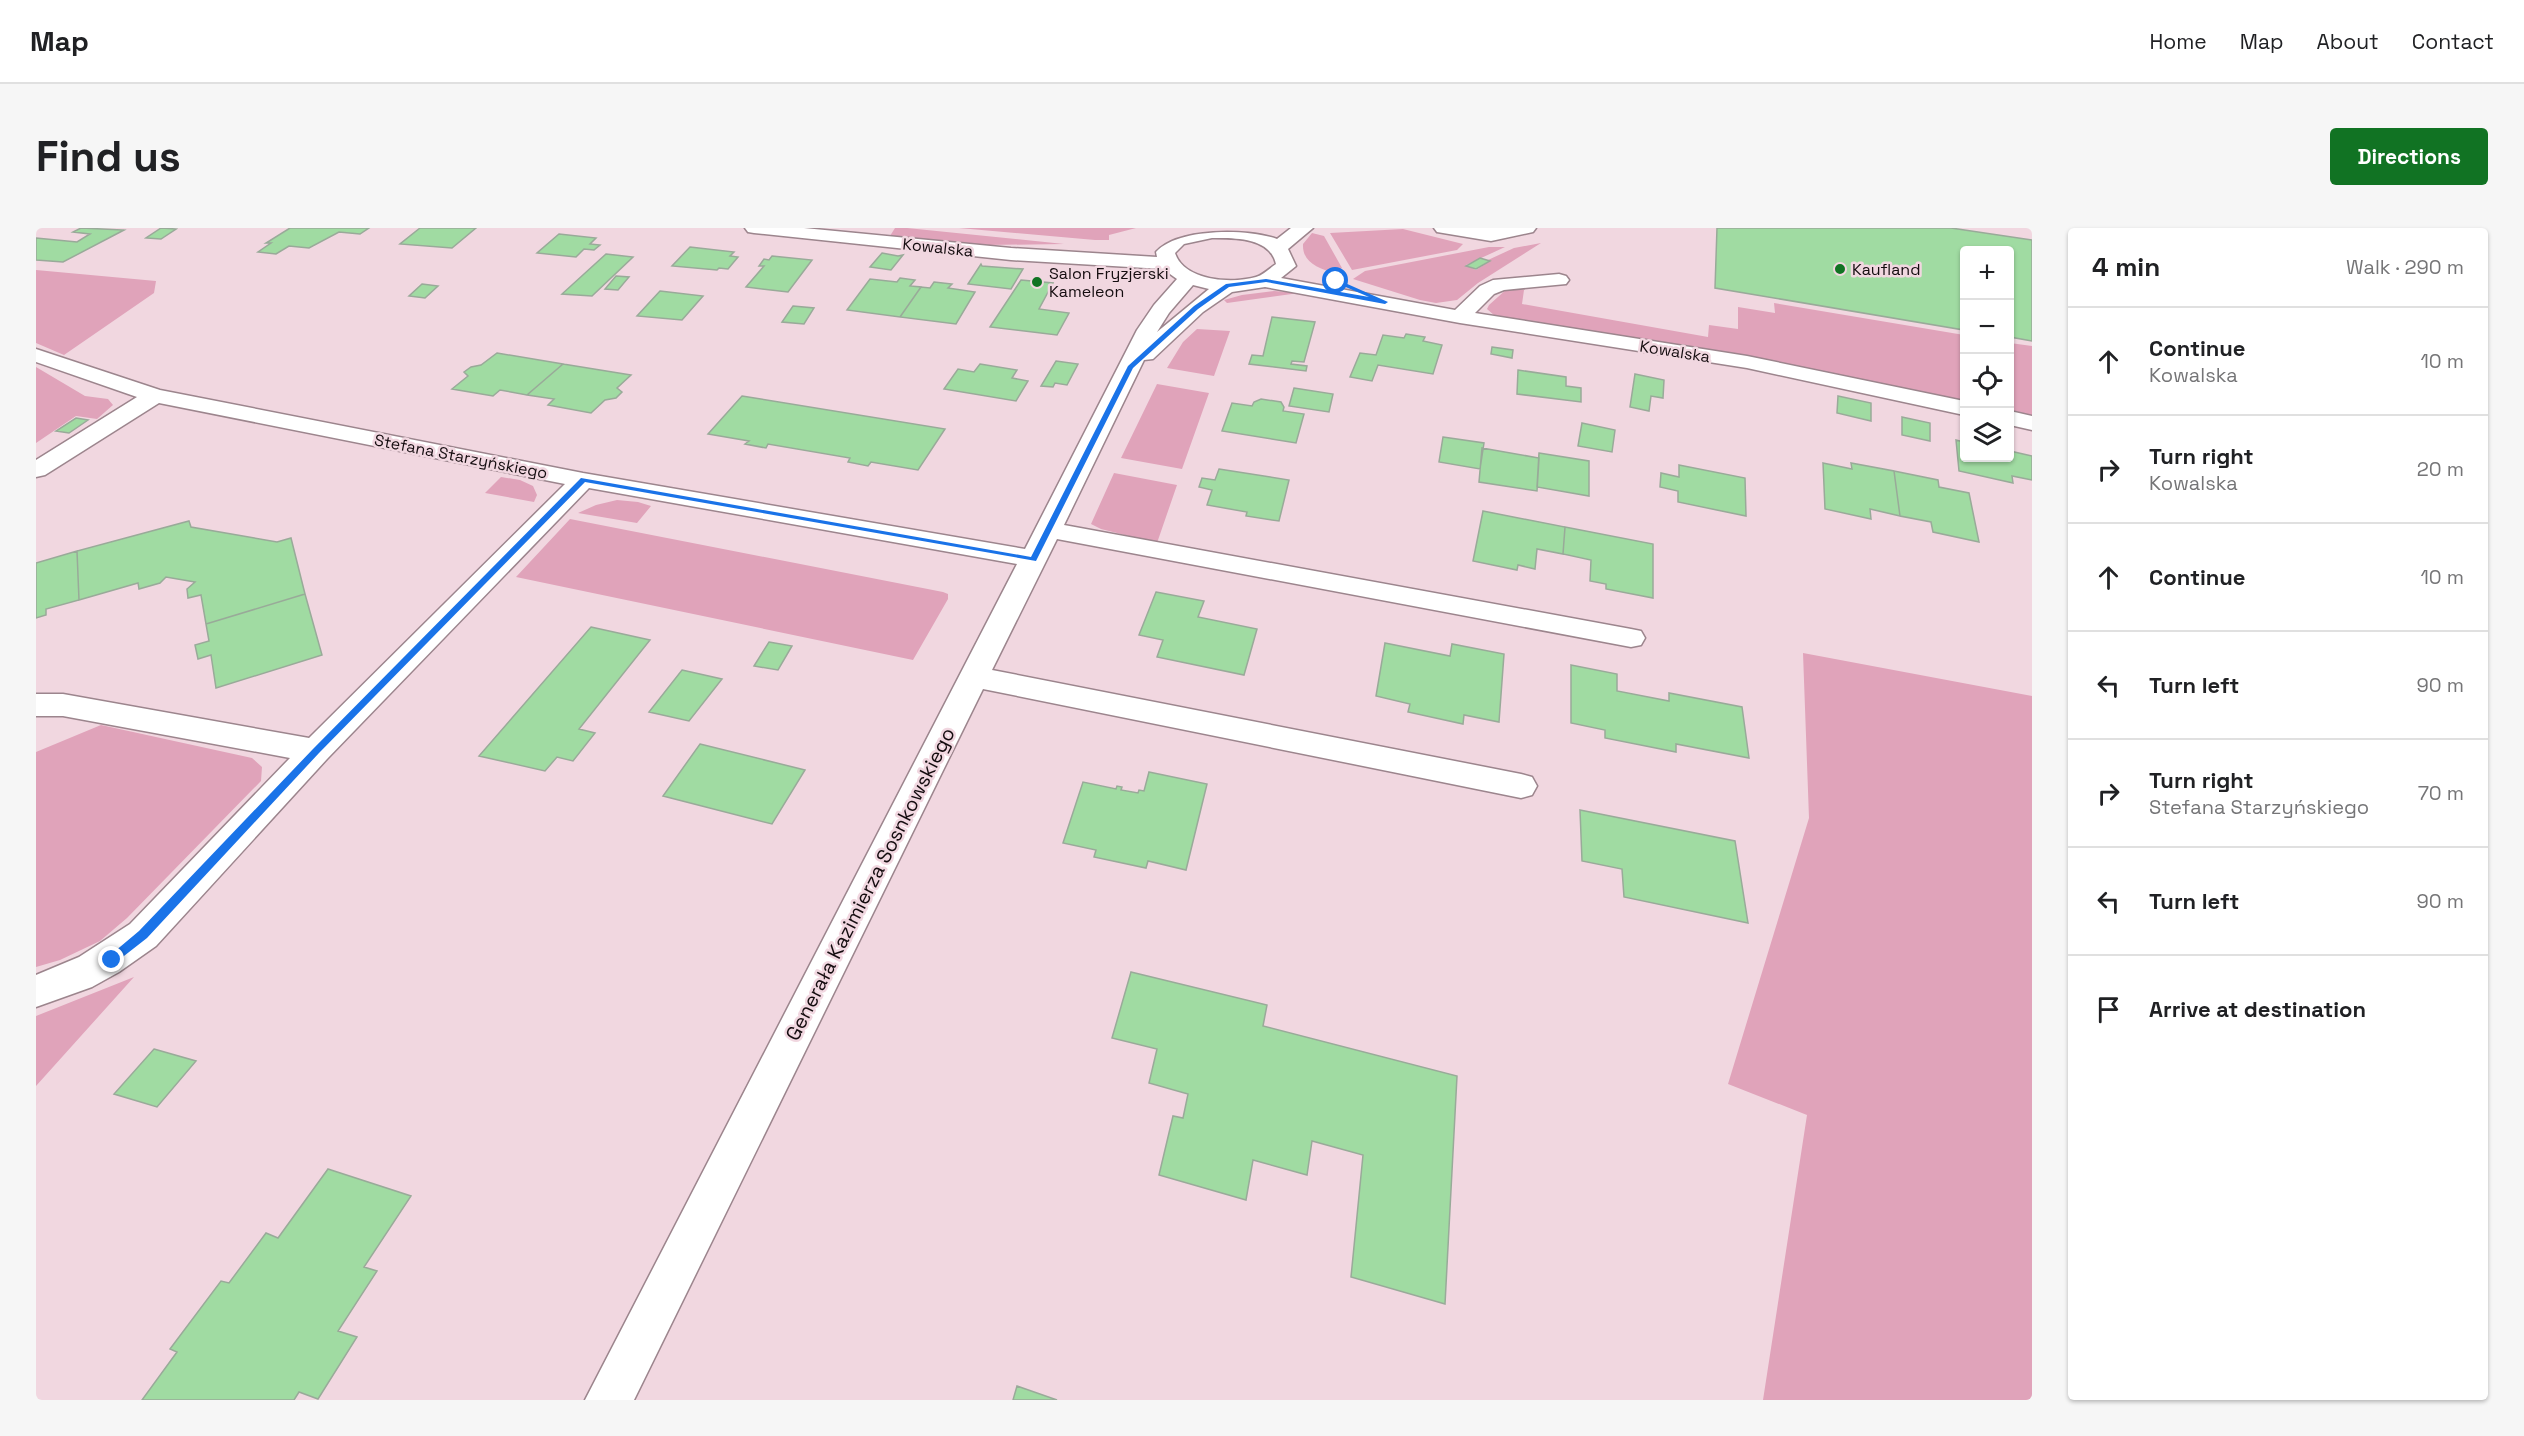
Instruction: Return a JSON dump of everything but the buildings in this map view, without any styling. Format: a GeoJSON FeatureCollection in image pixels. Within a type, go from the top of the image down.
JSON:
{"type":"FeatureCollection","features":[{"type":"Feature","properties":{"kind":"street","name":"Kowalska"},"geometry":{"type":"LineString","coordinates":[[754,228],[1102,261],[1167,254]]}},
{"type":"Feature","properties":{"kind":"street"},"geometry":{"type":"LineString","coordinates":[[1252,228],[1232,232],[1194,234],[1179,239],[1167,254],[1174,271],[1188,278],[1228,285],[1248,285],[1266,280],[1279,274],[1286,266],[1282,253],[1288,238],[1304,228]]}},
{"type":"Feature","properties":{"kind":"street"},"geometry":{"type":"LineString","coordinates":[[1443,228],[1491,235],[1527,228]]}},
{"type":"Feature","properties":{"kind":"street","name":"Kowalska"},"geometry":{"type":"LineString","coordinates":[[1232,232],[1259,238],[1311,269],[1385,302]]}},
{"type":"Feature","properties":{"kind":"street","name":"Generała Kazimierza Sosnkowskiego"},"geometry":{"type":"LineString","coordinates":[[609,1400],[1130,368],[1145,332],[1167,300],[1188,278]]}},
{"type":"Feature","properties":{"kind":"street","name":"Kowalska"},"geometry":{"type":"LineString","coordinates":[[1266,280],[1460,317],[1747,362],[1960,407]]}},
{"type":"Feature","properties":{"kind":"street"},"geometry":{"type":"LineString","coordinates":[[1460,317],[1487,290],[1500,284],[1559,280]]}},
{"type":"Feature","properties":{"kind":"street","name":"Generała Kazimierza Sosnkowskiego"},"geometry":{"type":"LineString","coordinates":[[1130,368],[1196,308],[1228,285]]}},
{"type":"Feature","properties":{"kind":"street","name":"Stefana Starzyńskiego"},"geometry":{"type":"LineString","coordinates":[[36,355],[155,396],[583,480],[1041,545],[1631,638]]}},
{"type":"Feature","properties":{"kind":"street"},"geometry":{"type":"LineString","coordinates":[[36,470],[155,396]]}},
{"type":"Feature","properties":{"kind":"street"},"geometry":{"type":"LineString","coordinates":[[2014,419],[2032,423]]}},
{"type":"Feature","properties":{"kind":"street"},"geometry":{"type":"LineString","coordinates":[[36,991],[54,987],[112,960],[143,934],[316,751],[583,480]]}},
{"type":"Feature","properties":{"kind":"street"},"geometry":{"type":"LineString","coordinates":[[974,677],[1521,786]]}},
{"type":"Feature","properties":{"kind":"street"},"geometry":{"type":"LineString","coordinates":[[36,705],[63,705],[316,751]]}},
{"type":"Feature","properties":{"kind":"shaded area"},"geometry":{"type":"Polygon","coordinates":[[[895,228],[1064,244],[988,245],[890,236],[895,228]]]}},
{"type":"Feature","properties":{"kind":"shaded area"},"geometry":{"type":"Polygon","coordinates":[[[959,228],[1136,228],[1109,235],[1109,240],[1095,240],[959,228]]]}},
{"type":"Feature","properties":{"kind":"shaded area"},"geometry":{"type":"Polygon","coordinates":[[[1403,229],[1463,244],[1457,250],[1352,270],[1330,233],[1403,229]]]}},
{"type":"Feature","properties":{"kind":"shaded area"},"geometry":{"type":"Polygon","coordinates":[[[1312,233],[1324,236],[1342,268],[1334,273],[1317,267],[1308,260],[1303,244],[1312,233]]]}},
{"type":"Feature","properties":{"kind":"shaded area"},"geometry":{"type":"Polygon","coordinates":[[[1541,243],[1478,283],[1457,300],[1436,303],[1420,300],[1353,279],[1365,271],[1489,247],[1505,247],[1466,265],[1476,270],[1490,261],[1488,260],[1514,248],[1541,243]]]}},
{"type":"Feature","properties":{"kind":"shaded area"},"geometry":{"type":"Polygon","coordinates":[[[36,270],[156,281],[154,293],[64,355],[36,343],[36,270]]]}},
{"type":"Feature","properties":{"kind":"shaded area"},"geometry":{"type":"Polygon","coordinates":[[[1508,288],[1524,290],[1522,304],[1708,337],[1709,325],[1738,329],[1738,307],[1775,313],[1774,303],[1960,334],[1960,400],[1750,357],[1495,316],[1487,309],[1508,288]]]}},
{"type":"Feature","properties":{"kind":"shaded area"},"geometry":{"type":"Polygon","coordinates":[[[1274,291],[1299,293],[1227,303],[1224,300],[1242,295],[1274,291]]]}},
{"type":"Feature","properties":{"kind":"shaded area"},"geometry":{"type":"Polygon","coordinates":[[[1197,329],[1230,331],[1214,376],[1167,368],[1183,342],[1197,329]]]}},
{"type":"Feature","properties":{"kind":"shaded area"},"geometry":{"type":"Polygon","coordinates":[[[2014,344],[2032,346],[2032,417],[2014,412],[2014,344]]]}},
{"type":"Feature","properties":{"kind":"shaded area"},"geometry":{"type":"Polygon","coordinates":[[[36,367],[85,396],[108,399],[113,405],[97,419],[76,416],[36,443],[36,367]]]}},
{"type":"Feature","properties":{"kind":"shaded area"},"geometry":{"type":"Polygon","coordinates":[[[1157,384],[1209,393],[1182,469],[1121,458],[1157,384]]]}},
{"type":"Feature","properties":{"kind":"shaded area"},"geometry":{"type":"Polygon","coordinates":[[[1114,473],[1177,485],[1157,543],[1101,529],[1091,524],[1114,473]]]}},
{"type":"Feature","properties":{"kind":"shaded area"},"geometry":{"type":"Polygon","coordinates":[[[501,477],[520,480],[533,486],[537,495],[534,502],[485,493],[501,477]]]}},
{"type":"Feature","properties":{"kind":"shaded area"},"geometry":{"type":"Polygon","coordinates":[[[617,500],[651,506],[637,523],[578,513],[596,505],[617,500]]]}},
{"type":"Feature","properties":{"kind":"shaded area"},"geometry":{"type":"Polygon","coordinates":[[[570,519],[943,592],[948,594],[948,599],[913,660],[516,577],[570,519]]]}},
{"type":"Feature","properties":{"kind":"shaded area"},"geometry":{"type":"Polygon","coordinates":[[[1803,653],[2032,696],[2032,1400],[1763,1400],[1807,1115],[1728,1084],[1809,818],[1803,653]]]}},
{"type":"Feature","properties":{"kind":"shaded area"},"geometry":{"type":"Polygon","coordinates":[[[101,725],[252,758],[262,767],[261,781],[127,918],[100,941],[60,960],[36,967],[36,752],[101,725]]]}},
{"type":"Feature","properties":{"kind":"shaded area"},"geometry":{"type":"Polygon","coordinates":[[[134,977],[36,1086],[36,1016],[134,977]]]}},
{"type":"Feature","properties":{"kind":"place","name":"Kaufland"},"geometry":{"type":"Point","coordinates":[1840,269]}},
{"type":"Feature","properties":{"kind":"place","name":"Salon Fryzjerski Kameleon"},"geometry":{"type":"Point","coordinates":[1037,282]}},
{"type":"Feature","properties":{"kind":"route"},"geometry":{"type":"LineString","coordinates":[[112,960],[143,934],[316,751],[583,480],[1033,560],[1130,368],[1196,308],[1228,285],[1248,285],[1266,280],[1385,302],[1336,281]]}}]}
